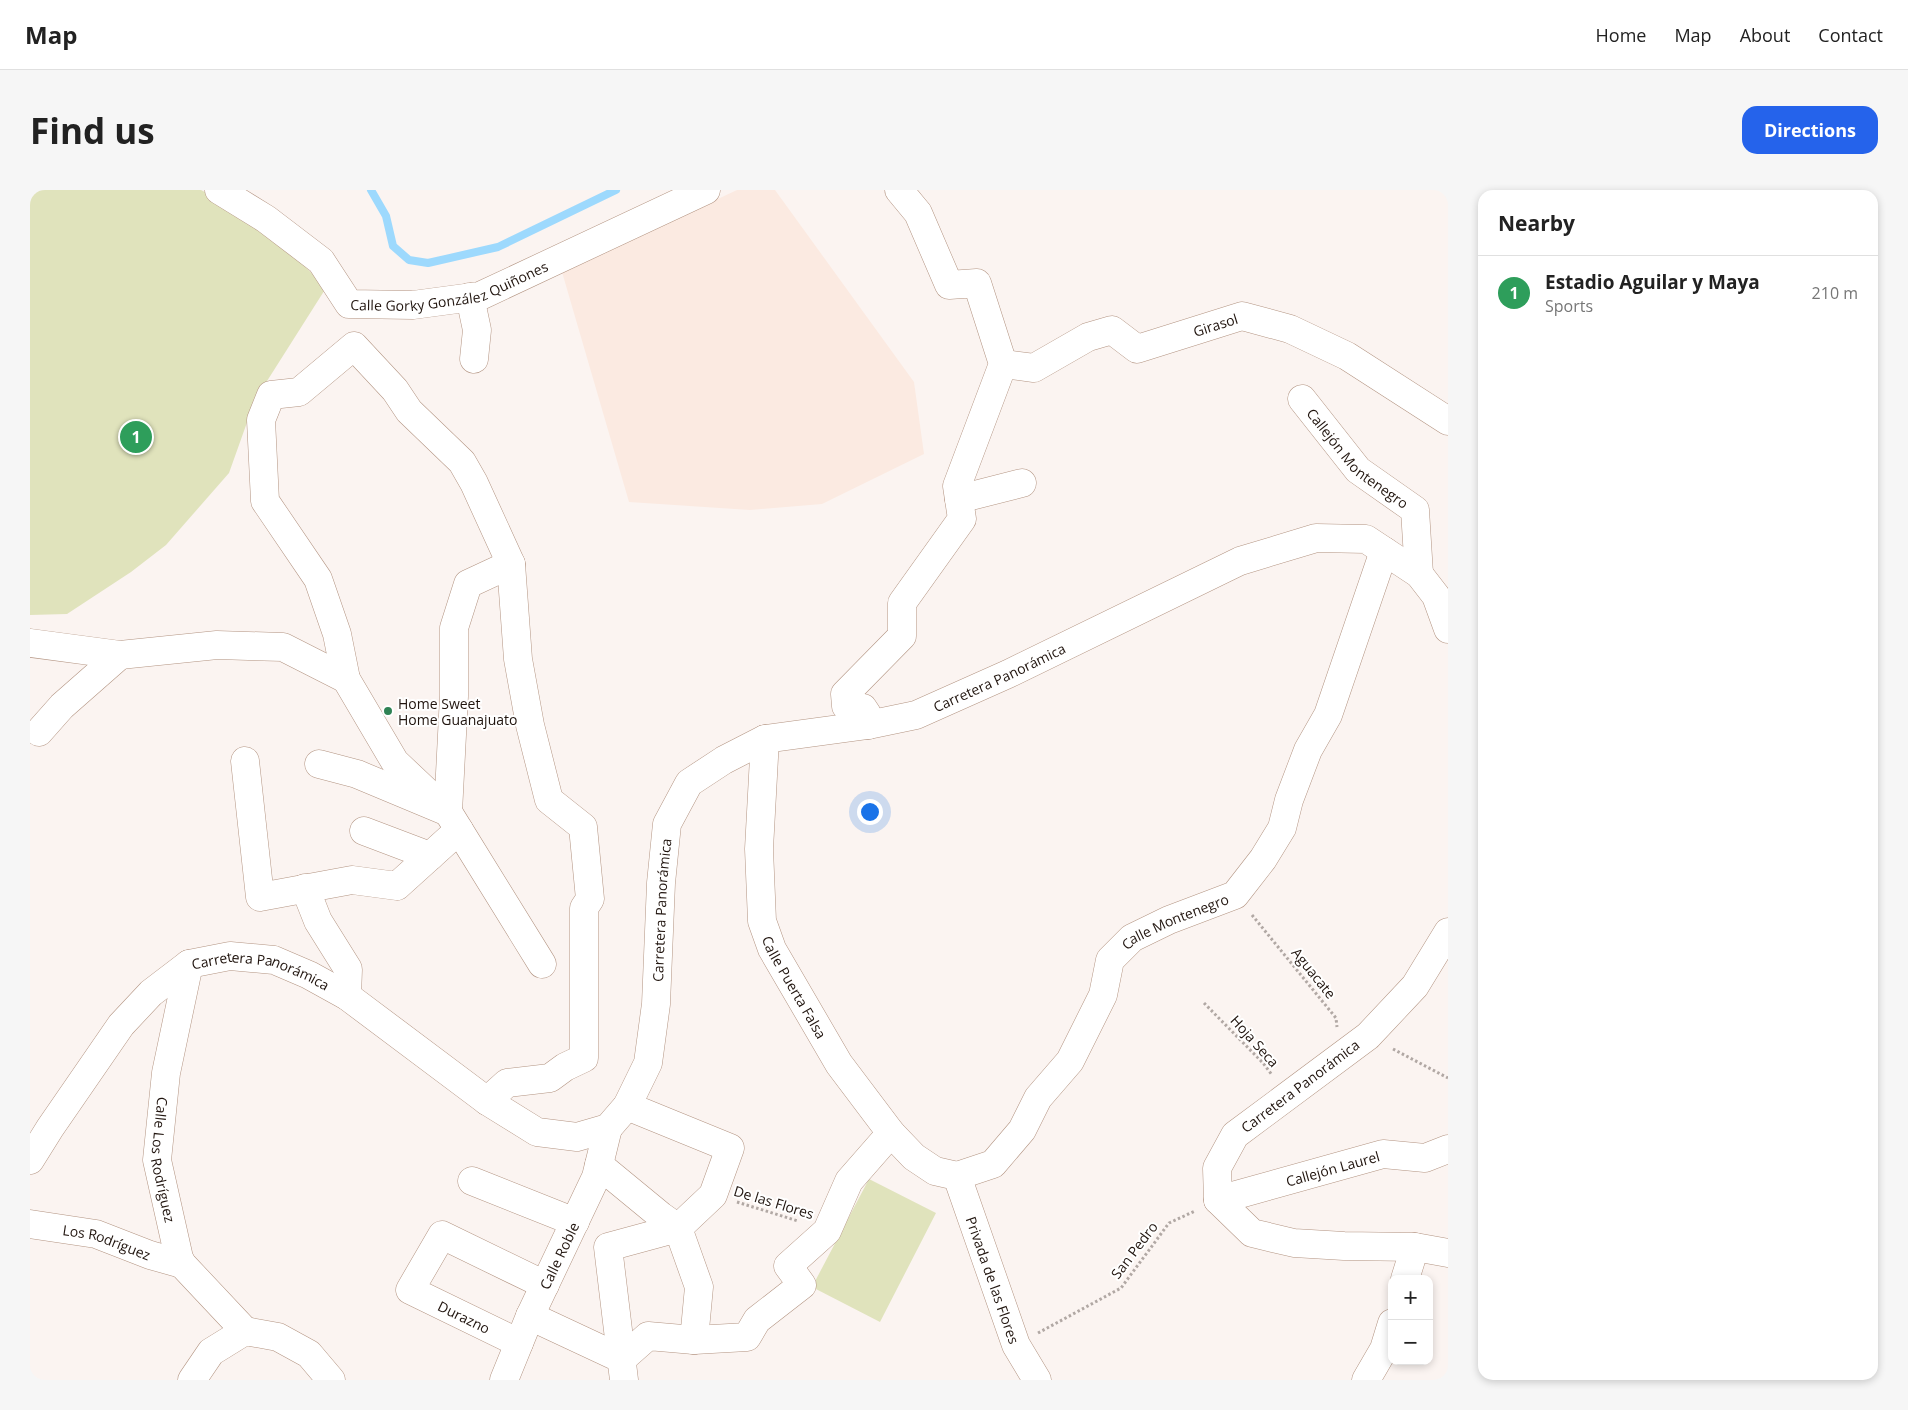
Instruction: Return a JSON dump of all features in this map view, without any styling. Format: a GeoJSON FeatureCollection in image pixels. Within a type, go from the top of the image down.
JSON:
{"type":"FeatureCollection","features":[{"type":"Feature","properties":{"kind":"street","name":"Calle Gorky González Quiñones"},"geometry":{"type":"LineString","coordinates":[[219,190],[266,220],[321,261],[349,304],[413,305],[480,296],[706,190]]}},
{"type":"Feature","properties":{"kind":"street"},"geometry":{"type":"LineString","coordinates":[[868,725],[867,714],[863,708],[846,706],[845,694],[902,636],[902,603],[962,519],[956,486],[1003,364],[977,283],[949,285],[918,213],[899,190]]}},
{"type":"Feature","properties":{"kind":"street"},"geometry":{"type":"LineString","coordinates":[[470,297],[477,330],[474,359]]}},
{"type":"Feature","properties":{"kind":"street","name":"Girasol"},"geometry":{"type":"LineString","coordinates":[[1003,364],[1034,368],[1088,337],[1112,330],[1137,348],[1242,316],[1290,329],[1347,356],[1448,422]]}},
{"type":"Feature","properties":{"kind":"street"},"geometry":{"type":"LineString","coordinates":[[487,1101],[506,1083],[550,1078],[565,1067],[584,1058],[584,908],[590,899],[583,827],[550,800],[530,725],[518,659],[510,564],[474,483],[462,462],[409,411],[395,390],[354,346],[299,392],[271,395],[261,420],[265,501],[318,579],[337,634],[346,679],[394,762],[453,821],[542,964]]}},
{"type":"Feature","properties":{"kind":"street","name":"Callejón Montenegro"},"geometry":{"type":"LineString","coordinates":[[1302,399],[1358,470],[1415,510],[1419,574]]}},
{"type":"Feature","properties":{"kind":"street"},"geometry":{"type":"LineString","coordinates":[[958,500],[1022,483]]}},
{"type":"Feature","properties":{"kind":"street","name":"Carretera Panorámica"},"geometry":{"type":"LineString","coordinates":[[30,1160],[40,1133],[121,1025],[151,993],[189,964],[230,956],[274,960],[309,975],[347,996],[487,1101],[537,1132],[577,1137],[608,1128],[627,1106],[648,1062],[656,1004],[661,882],[667,824],[689,783],[724,760],[765,739],[868,725],[916,715],[1008,674],[1240,561],[1316,538],[1366,539],[1419,574],[1436,596],[1448,629]]}},
{"type":"Feature","properties":{"kind":"street","name":"Calle Montenegro"},"geometry":{"type":"LineString","coordinates":[[957,1176],[994,1164],[1022,1130],[1038,1098],[1070,1061],[1103,995],[1110,960],[1132,938],[1169,920],[1235,894],[1263,859],[1282,828],[1289,800],[1308,750],[1328,715],[1384,551]]}},
{"type":"Feature","properties":{"kind":"street"},"geometry":{"type":"LineString","coordinates":[[245,761],[260,897],[352,880],[396,886],[430,856],[453,821],[454,628],[468,584],[510,564]]}},
{"type":"Feature","properties":{"kind":"street"},"geometry":{"type":"LineString","coordinates":[[30,643],[120,655],[217,645],[283,647],[346,679]]}},
{"type":"Feature","properties":{"kind":"street"},"geometry":{"type":"LineString","coordinates":[[39,732],[62,706],[120,655]]}},
{"type":"Feature","properties":{"kind":"street","name":"Calle Puerta Falsa"},"geometry":{"type":"LineString","coordinates":[[765,739],[760,849],[762,921],[772,949],[839,1064],[891,1133],[914,1157],[935,1171],[957,1176]]}},
{"type":"Feature","properties":{"kind":"street"},"geometry":{"type":"LineString","coordinates":[[319,764],[357,774],[453,821]]}},
{"type":"Feature","properties":{"kind":"street"},"geometry":{"type":"LineString","coordinates":[[364,831],[430,856]]}},
{"type":"Feature","properties":{"kind":"street"},"geometry":{"type":"LineString","coordinates":[[305,888],[318,921],[348,969],[347,996]]}},
{"type":"Feature","properties":{"kind":"street","name":"Carretera Panorámica"},"geometry":{"type":"LineString","coordinates":[[1218,1200],[1217,1168],[1235,1135],[1368,1036],[1415,986],[1448,932]]}},
{"type":"Feature","properties":{"kind":"street","name":"Calle Los Rodríguez"},"geometry":{"type":"LineString","coordinates":[[189,964],[166,1073],[157,1160],[178,1258],[245,1331]]}},
{"type":"Feature","properties":{"kind":"street"},"geometry":{"type":"LineString","coordinates":[[623,1369],[608,1247],[678,1228],[713,1195],[730,1148],[627,1106]]}},
{"type":"Feature","properties":{"kind":"street","name":"Calle Roble"},"geometry":{"type":"LineString","coordinates":[[504,1380],[530,1316],[596,1177],[608,1128]]}},
{"type":"Feature","properties":{"kind":"street"},"geometry":{"type":"LineString","coordinates":[[623,1369],[648,1336],[694,1340],[747,1337],[757,1320],[802,1285],[788,1266],[827,1230],[849,1181],[891,1133]]}},
{"type":"Feature","properties":{"kind":"street","name":"Callejón Laurel"},"geometry":{"type":"LineString","coordinates":[[1218,1200],[1383,1154],[1426,1158],[1448,1149]]}},
{"type":"Feature","properties":{"kind":"street"},"geometry":{"type":"LineString","coordinates":[[599,1165],[654,1211],[678,1228],[699,1287],[694,1340]]}},
{"type":"Feature","properties":{"kind":"street","name":"Privada de las Flores"},"geometry":{"type":"LineString","coordinates":[[957,1176],[1016,1345],[1037,1380]]}},
{"type":"Feature","properties":{"kind":"street"},"geometry":{"type":"LineString","coordinates":[[472,1180],[575,1222]]}},
{"type":"Feature","properties":{"kind":"street"},"geometry":{"type":"LineString","coordinates":[[1218,1200],[1252,1233],[1294,1243],[1415,1247],[1448,1253]]}},
{"type":"Feature","properties":{"kind":"street","name":"Los Rodríguez"},"geometry":{"type":"LineString","coordinates":[[30,1224],[96,1234],[150,1255],[182,1264]]}},
{"type":"Feature","properties":{"kind":"street","name":"Durazno"},"geometry":{"type":"LineString","coordinates":[[519,1343],[410,1290],[442,1235],[545,1285]]}},
{"type":"Feature","properties":{"kind":"street"},"geometry":{"type":"LineString","coordinates":[[1406,1275],[1415,1247]]}},
{"type":"Feature","properties":{"kind":"street"},"geometry":{"type":"LineString","coordinates":[[530,1316],[623,1369]]}},
{"type":"Feature","properties":{"kind":"street"},"geometry":{"type":"LineString","coordinates":[[192,1380],[212,1352],[245,1331],[278,1337],[309,1354],[331,1380]]}},
{"type":"Feature","properties":{"kind":"street"},"geometry":{"type":"LineString","coordinates":[[1366,1380],[1384,1349],[1388,1336]]}},
{"type":"Feature","properties":{"kind":"path","name":"Aguacate"},"geometry":{"type":"LineString","coordinates":[[1235,894],[1336,1018],[1338,1027],[1335,1034]]}},
{"type":"Feature","properties":{"kind":"path","name":"Hoja Seca"},"geometry":{"type":"LineString","coordinates":[[1204,1003],[1263,1063],[1286,1096]]}},
{"type":"Feature","properties":{"kind":"path"},"geometry":{"type":"LineString","coordinates":[[1368,1036],[1448,1078]]}},
{"type":"Feature","properties":{"kind":"path","name":"De las Flores"},"geometry":{"type":"LineString","coordinates":[[713,1195],[827,1230]]}},
{"type":"Feature","properties":{"kind":"path","name":"San Pedro"},"geometry":{"type":"LineString","coordinates":[[1016,1345],[1121,1288],[1168,1223],[1218,1200]]}},
{"type":"Feature","properties":{"kind":"shaded area"},"geometry":{"type":"Polygon","coordinates":[[[737,190],[775,190],[914,382],[924,454],[822,504],[750,510],[629,502],[562,272],[737,190]]]}},
{"type":"Feature","properties":{"kind":"green space"},"geometry":{"type":"Polygon","coordinates":[[[30,190],[201,190],[263,223],[326,288],[255,400],[229,473],[166,545],[131,572],[67,614],[30,615],[30,190]]]}},
{"type":"Feature","properties":{"kind":"green space"},"geometry":{"type":"Polygon","coordinates":[[[869,1179],[936,1213],[880,1322],[812,1287],[869,1179]]]}},
{"type":"Feature","properties":{"kind":"waterway"},"geometry":{"type":"LineString","coordinates":[[371,190],[386,216],[393,246],[409,260],[428,263],[498,247],[616,190]]}},
{"type":"Feature","properties":{"kind":"place","name":"Estadio Aguilar y Maya"},"geometry":{"type":"Point","coordinates":[136,437]}},
{"type":"Feature","properties":{"kind":"place","name":"Home Sweet Home Guanajuato"},"geometry":{"type":"Point","coordinates":[388,711]}}]}
